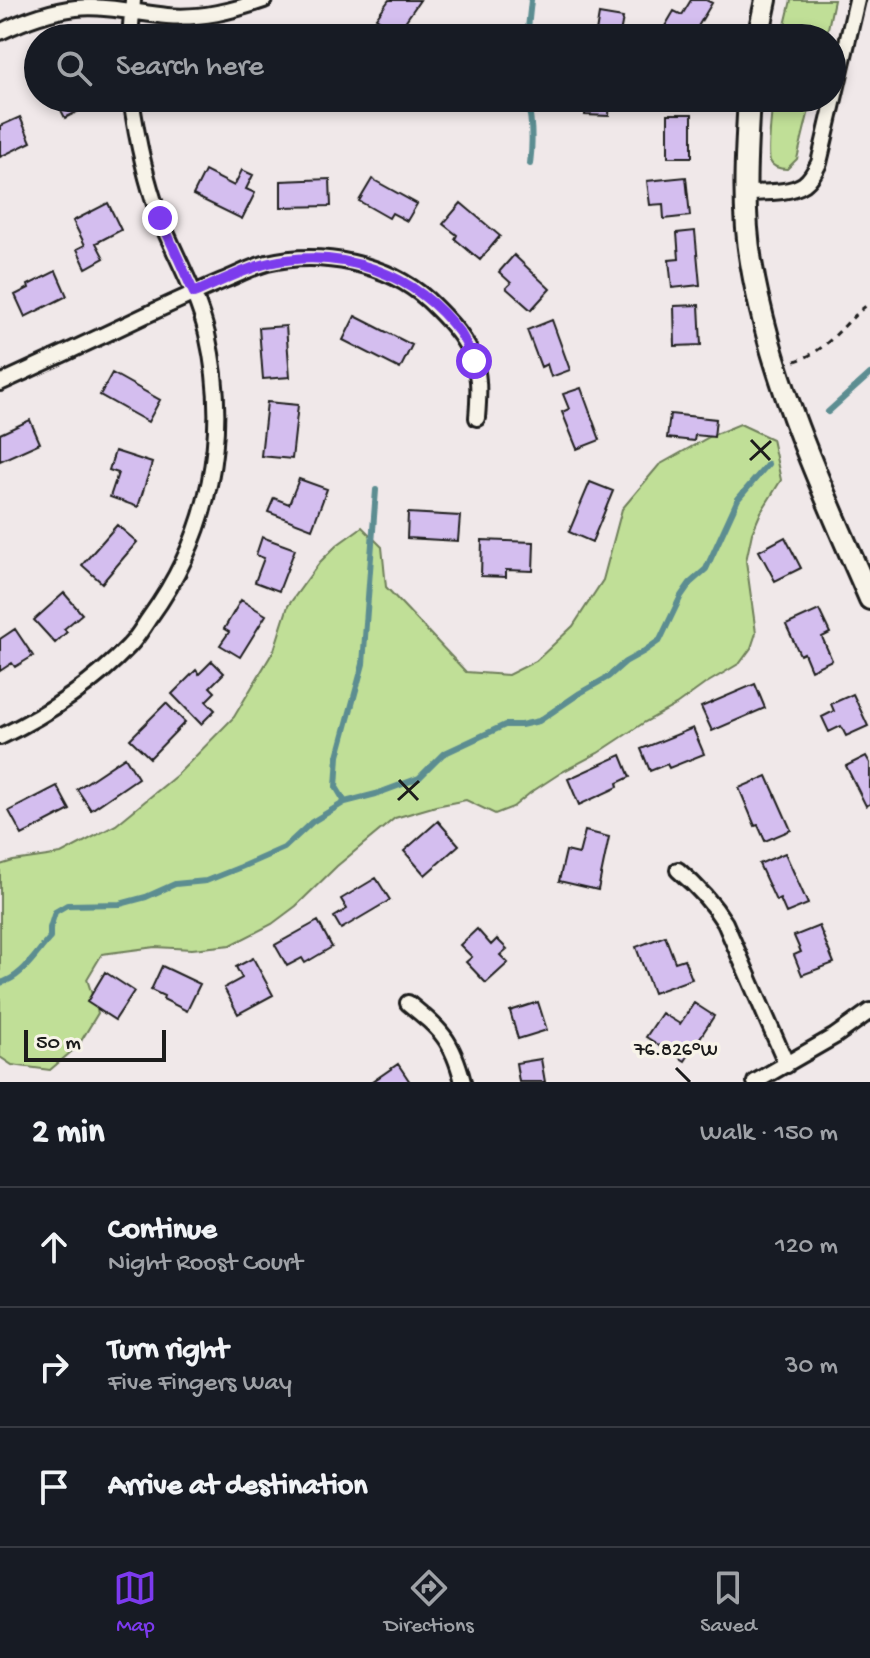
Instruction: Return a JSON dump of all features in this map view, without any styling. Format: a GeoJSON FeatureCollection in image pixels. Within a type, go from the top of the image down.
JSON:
{"type":"FeatureCollection","features":[{"type":"Feature","properties":{"kind":"street"},"geometry":{"type":"LineString","coordinates":[[0,32],[52,12],[79,8],[132,5],[169,16],[203,16],[264,0]]}},
{"type":"Feature","properties":{"kind":"street"},"geometry":{"type":"LineString","coordinates":[[761,24],[766,0]]}},
{"type":"Feature","properties":{"kind":"street"},"geometry":{"type":"LineString","coordinates":[[846,47],[857,0]]}},
{"type":"Feature","properties":{"kind":"street"},"geometry":{"type":"LineString","coordinates":[[0,737],[62,703],[131,644],[161,603],[186,559],[204,511],[215,456],[217,412],[207,334],[194,293],[160,218],[146,177],[134,112]]}},
{"type":"Feature","properties":{"kind":"street"},"geometry":{"type":"LineString","coordinates":[[749,112],[746,193],[751,259],[775,365],[815,473],[870,599]]}},
{"type":"Feature","properties":{"kind":"street"},"geometry":{"type":"LineString","coordinates":[[746,193],[804,185],[819,163],[831,112]]}},
{"type":"Feature","properties":{"kind":"street"},"geometry":{"type":"LineString","coordinates":[[0,383],[194,293],[267,264],[293,259],[324,259],[353,263],[398,278],[422,294],[443,314],[461,335],[474,361],[478,379],[477,418]]}},
{"type":"Feature","properties":{"kind":"street"},"geometry":{"type":"LineString","coordinates":[[678,870],[699,888],[725,923],[787,1065]]}},
{"type":"Feature","properties":{"kind":"street"},"geometry":{"type":"LineString","coordinates":[[408,1003],[444,1035],[456,1057],[463,1082]]}},
{"type":"Feature","properties":{"kind":"street"},"geometry":{"type":"LineString","coordinates":[[755,1082],[835,1036],[870,1011]]}},
{"type":"Feature","properties":{"kind":"path"},"geometry":{"type":"LineString","coordinates":[[775,365],[800,360],[819,350],[870,303]]}},
{"type":"Feature","properties":{"kind":"green space"},"geometry":{"type":"Polygon","coordinates":[[[791,0],[834,0],[829,24],[785,24],[791,0]]]}},
{"type":"Feature","properties":{"kind":"green space"},"geometry":{"type":"Polygon","coordinates":[[[772,112],[809,112],[797,159],[787,169],[777,168],[770,161],[772,112]]]}},
{"type":"Feature","properties":{"kind":"green space"},"geometry":{"type":"Polygon","coordinates":[[[740,424],[772,439],[781,480],[752,533],[746,561],[756,633],[751,648],[740,663],[598,753],[562,772],[513,807],[495,814],[466,800],[395,818],[337,866],[296,906],[272,924],[231,945],[192,949],[155,947],[102,954],[87,979],[98,1013],[78,1046],[50,1070],[12,1065],[0,1057],[0,865],[61,854],[116,825],[177,775],[234,717],[274,650],[288,606],[320,562],[337,545],[362,527],[382,547],[386,587],[466,672],[508,675],[536,661],[573,626],[603,580],[622,509],[659,465],[740,424]]]}},
{"type":"Feature","properties":{"kind":"building"},"geometry":{"type":"Polygon","coordinates":[[[389,0],[420,0],[404,24],[385,24],[376,18],[389,0]]]}},
{"type":"Feature","properties":{"kind":"building"},"geometry":{"type":"Polygon","coordinates":[[[691,0],[712,3],[699,24],[666,24],[674,11],[682,15],[691,0]]]}},
{"type":"Feature","properties":{"kind":"building"},"geometry":{"type":"Polygon","coordinates":[[[599,14],[623,18],[622,24],[597,24],[599,14]]]}},
{"type":"Feature","properties":{"kind":"building"},"geometry":{"type":"Polygon","coordinates":[[[62,112],[77,112],[65,118],[62,112]]]}},
{"type":"Feature","properties":{"kind":"building"},"geometry":{"type":"Polygon","coordinates":[[[585,112],[609,112],[609,116],[585,115],[585,112]]]}},
{"type":"Feature","properties":{"kind":"building"},"geometry":{"type":"Polygon","coordinates":[[[668,114],[692,114],[692,157],[668,157],[668,114]]]}},
{"type":"Feature","properties":{"kind":"building"},"geometry":{"type":"Polygon","coordinates":[[[20,117],[31,142],[0,157],[0,126],[20,117]]]}},
{"type":"Feature","properties":{"kind":"building"},"geometry":{"type":"Polygon","coordinates":[[[242,170],[253,175],[246,189],[255,193],[242,219],[193,195],[205,171],[234,186],[242,170]]]}},
{"type":"Feature","properties":{"kind":"building"},"geometry":{"type":"Polygon","coordinates":[[[686,177],[690,216],[664,219],[663,204],[650,205],[647,181],[686,177]]]}},
{"type":"Feature","properties":{"kind":"building"},"geometry":{"type":"Polygon","coordinates":[[[330,179],[331,206],[281,207],[281,181],[330,179]]]}},
{"type":"Feature","properties":{"kind":"building"},"geometry":{"type":"Polygon","coordinates":[[[372,179],[417,204],[407,221],[392,213],[389,218],[359,201],[372,179]]]}},
{"type":"Feature","properties":{"kind":"building"},"geometry":{"type":"Polygon","coordinates":[[[108,203],[121,230],[96,243],[104,258],[86,268],[77,249],[85,245],[73,221],[108,203]]]}},
{"type":"Feature","properties":{"kind":"building"},"geometry":{"type":"Polygon","coordinates":[[[461,203],[500,236],[480,260],[443,224],[461,203]]]}},
{"type":"Feature","properties":{"kind":"building"},"geometry":{"type":"Polygon","coordinates":[[[695,231],[700,285],[672,288],[669,260],[679,259],[677,233],[695,231]]]}},
{"type":"Feature","properties":{"kind":"building"},"geometry":{"type":"Polygon","coordinates":[[[514,255],[550,289],[531,310],[506,288],[511,283],[499,272],[514,255]]]}},
{"type":"Feature","properties":{"kind":"building"},"geometry":{"type":"Polygon","coordinates":[[[56,271],[67,296],[25,317],[15,295],[56,271]]]}},
{"type":"Feature","properties":{"kind":"building"},"geometry":{"type":"Polygon","coordinates":[[[699,305],[701,345],[675,346],[674,306],[699,305]]]}},
{"type":"Feature","properties":{"kind":"building"},"geometry":{"type":"Polygon","coordinates":[[[355,316],[412,345],[400,369],[343,340],[355,316]]]}},
{"type":"Feature","properties":{"kind":"building"},"geometry":{"type":"Polygon","coordinates":[[[552,320],[570,370],[551,377],[547,364],[541,367],[527,330],[552,320]]]}},
{"type":"Feature","properties":{"kind":"building"},"geometry":{"type":"Polygon","coordinates":[[[286,326],[290,377],[263,379],[259,328],[286,326]]]}},
{"type":"Feature","properties":{"kind":"building"},"geometry":{"type":"Polygon","coordinates":[[[112,373],[160,400],[148,422],[100,395],[112,373]]]}},
{"type":"Feature","properties":{"kind":"building"},"geometry":{"type":"Polygon","coordinates":[[[581,388],[600,440],[577,449],[562,412],[569,409],[563,394],[581,388]]]}},
{"type":"Feature","properties":{"kind":"building"},"geometry":{"type":"Polygon","coordinates":[[[267,402],[298,405],[292,459],[261,456],[267,402]]]}},
{"type":"Feature","properties":{"kind":"building"},"geometry":{"type":"Polygon","coordinates":[[[670,414],[716,419],[714,437],[695,435],[694,441],[667,438],[670,414]]]}},
{"type":"Feature","properties":{"kind":"building"},"geometry":{"type":"Polygon","coordinates":[[[30,420],[40,443],[0,461],[0,434],[30,420]]]}},
{"type":"Feature","properties":{"kind":"building"},"geometry":{"type":"Polygon","coordinates":[[[115,451],[152,463],[138,507],[110,497],[118,473],[109,470],[115,451]]]}},
{"type":"Feature","properties":{"kind":"building"},"geometry":{"type":"Polygon","coordinates":[[[299,479],[327,489],[312,529],[268,512],[274,498],[289,504],[299,479]]]}},
{"type":"Feature","properties":{"kind":"building"},"geometry":{"type":"Polygon","coordinates":[[[590,482],[613,491],[592,542],[569,532],[590,482]]]}},
{"type":"Feature","properties":{"kind":"building"},"geometry":{"type":"Polygon","coordinates":[[[408,513],[460,516],[458,541],[407,538],[408,513]]]}},
{"type":"Feature","properties":{"kind":"building"},"geometry":{"type":"Polygon","coordinates":[[[117,525],[137,542],[102,583],[82,565],[117,525]]]}},
{"type":"Feature","properties":{"kind":"building"},"geometry":{"type":"Polygon","coordinates":[[[262,537],[295,549],[279,591],[255,582],[264,558],[256,555],[262,537]]]}},
{"type":"Feature","properties":{"kind":"building"},"geometry":{"type":"Polygon","coordinates":[[[785,537],[801,568],[775,581],[759,551],[785,537]]]}},
{"type":"Feature","properties":{"kind":"building"},"geometry":{"type":"Polygon","coordinates":[[[482,540],[534,542],[533,571],[506,570],[506,577],[481,576],[482,540]]]}},
{"type":"Feature","properties":{"kind":"building"},"geometry":{"type":"Polygon","coordinates":[[[64,593],[82,614],[64,629],[67,632],[55,643],[34,620],[64,593]]]}},
{"type":"Feature","properties":{"kind":"building"},"geometry":{"type":"Polygon","coordinates":[[[241,600],[266,615],[240,657],[220,645],[229,632],[224,629],[241,600]]]}},
{"type":"Feature","properties":{"kind":"building"},"geometry":{"type":"Polygon","coordinates":[[[819,610],[830,633],[822,637],[832,660],[811,670],[786,625],[819,610]]]}},
{"type":"Feature","properties":{"kind":"building"},"geometry":{"type":"Polygon","coordinates":[[[15,629],[33,656],[15,667],[12,663],[0,671],[0,639],[15,629]]]}},
{"type":"Feature","properties":{"kind":"building"},"geometry":{"type":"Polygon","coordinates":[[[212,661],[224,673],[210,687],[215,692],[206,701],[215,710],[201,724],[172,694],[196,670],[199,674],[212,661]]]}},
{"type":"Feature","properties":{"kind":"building"},"geometry":{"type":"Polygon","coordinates":[[[755,684],[765,708],[712,731],[701,707],[755,684]]]}},
{"type":"Feature","properties":{"kind":"building"},"geometry":{"type":"Polygon","coordinates":[[[853,694],[868,726],[846,736],[841,726],[829,732],[822,717],[834,711],[831,704],[853,694]]]}},
{"type":"Feature","properties":{"kind":"building"},"geometry":{"type":"Polygon","coordinates":[[[166,703],[185,722],[150,758],[130,739],[166,703]]]}},
{"type":"Feature","properties":{"kind":"building"},"geometry":{"type":"Polygon","coordinates":[[[693,728],[704,754],[669,768],[667,764],[650,771],[641,749],[693,728]]]}},
{"type":"Feature","properties":{"kind":"building"},"geometry":{"type":"Polygon","coordinates":[[[621,755],[630,777],[617,783],[618,787],[579,805],[568,779],[621,755]]]}},
{"type":"Feature","properties":{"kind":"building"},"geometry":{"type":"Polygon","coordinates":[[[866,756],[870,763],[870,804],[866,806],[846,766],[866,756]]]}},
{"type":"Feature","properties":{"kind":"building"},"geometry":{"type":"Polygon","coordinates":[[[125,757],[138,778],[91,810],[77,789],[125,757]]]}},
{"type":"Feature","properties":{"kind":"building"},"geometry":{"type":"Polygon","coordinates":[[[767,776],[791,830],[765,841],[739,788],[767,776]]]}},
{"type":"Feature","properties":{"kind":"building"},"geometry":{"type":"Polygon","coordinates":[[[57,786],[70,810],[22,835],[9,811],[57,786]]]}},
{"type":"Feature","properties":{"kind":"building"},"geometry":{"type":"Polygon","coordinates":[[[438,821],[459,845],[425,875],[404,851],[438,821]]]}},
{"type":"Feature","properties":{"kind":"building"},"geometry":{"type":"Polygon","coordinates":[[[585,831],[609,837],[598,890],[559,881],[566,851],[579,854],[585,831]]]}},
{"type":"Feature","properties":{"kind":"building"},"geometry":{"type":"Polygon","coordinates":[[[785,853],[808,904],[786,913],[780,899],[776,901],[759,864],[785,853]]]}},
{"type":"Feature","properties":{"kind":"building"},"geometry":{"type":"Polygon","coordinates":[[[376,878],[390,900],[341,929],[334,917],[347,909],[341,899],[376,878]]]}},
{"type":"Feature","properties":{"kind":"building"},"geometry":{"type":"Polygon","coordinates":[[[318,921],[332,947],[305,963],[302,958],[287,966],[275,945],[318,921]]]}},
{"type":"Feature","properties":{"kind":"building"},"geometry":{"type":"Polygon","coordinates":[[[819,926],[834,963],[802,975],[794,955],[801,952],[794,936],[819,926]]]}},
{"type":"Feature","properties":{"kind":"building"},"geometry":{"type":"Polygon","coordinates":[[[477,929],[491,945],[497,939],[507,949],[500,955],[508,963],[486,983],[466,962],[472,957],[460,945],[477,929]]]}},
{"type":"Feature","properties":{"kind":"building"},"geometry":{"type":"Polygon","coordinates":[[[665,936],[675,962],[684,959],[692,979],[653,993],[636,947],[665,936]]]}},
{"type":"Feature","properties":{"kind":"building"},"geometry":{"type":"Polygon","coordinates":[[[253,958],[273,995],[238,1014],[224,988],[242,978],[236,967],[253,958]]]}},
{"type":"Feature","properties":{"kind":"building"},"geometry":{"type":"Polygon","coordinates":[[[162,966],[200,984],[187,1011],[151,990],[162,966]]]}},
{"type":"Feature","properties":{"kind":"building"},"geometry":{"type":"Polygon","coordinates":[[[105,972],[134,991],[115,1020],[87,1002],[105,972]]]}},
{"type":"Feature","properties":{"kind":"building"},"geometry":{"type":"Polygon","coordinates":[[[538,1002],[547,1030],[518,1039],[510,1011],[538,1002]]]}},
{"type":"Feature","properties":{"kind":"building"},"geometry":{"type":"Polygon","coordinates":[[[694,1003],[714,1016],[685,1061],[646,1037],[662,1013],[680,1024],[694,1003]]]}},
{"type":"Feature","properties":{"kind":"building"},"geometry":{"type":"Polygon","coordinates":[[[541,1059],[545,1082],[519,1082],[516,1063],[541,1059]]]}},
{"type":"Feature","properties":{"kind":"building"},"geometry":{"type":"Polygon","coordinates":[[[398,1064],[410,1082],[372,1082],[398,1064]]]}},
{"type":"Feature","properties":{"kind":"waterway"},"geometry":{"type":"LineString","coordinates":[[528,24],[531,0]]}},
{"type":"Feature","properties":{"kind":"waterway"},"geometry":{"type":"LineString","coordinates":[[530,112],[530,164]]}},
{"type":"Feature","properties":{"kind":"waterway"},"geometry":{"type":"LineString","coordinates":[[828,412],[870,374]]}},
{"type":"Feature","properties":{"kind":"waterway"},"geometry":{"type":"LineString","coordinates":[[0,983],[22,971],[50,938],[55,912],[67,905],[120,904],[175,884],[206,881],[241,867],[284,848],[312,822],[345,802],[419,778],[443,754],[505,725],[539,721],[608,677],[660,640],[681,596],[706,569],[738,499],[768,464]]}},
{"type":"Feature","properties":{"kind":"waterway"},"geometry":{"type":"LineString","coordinates":[[345,802],[336,787],[338,756],[363,664],[376,490]]}},
{"type":"Feature","properties":{"kind":"route"},"geometry":{"type":"LineString","coordinates":[[160,218],[194,293],[267,264],[293,259],[353,263],[398,278],[422,294],[461,335],[474,361]]}}]}
